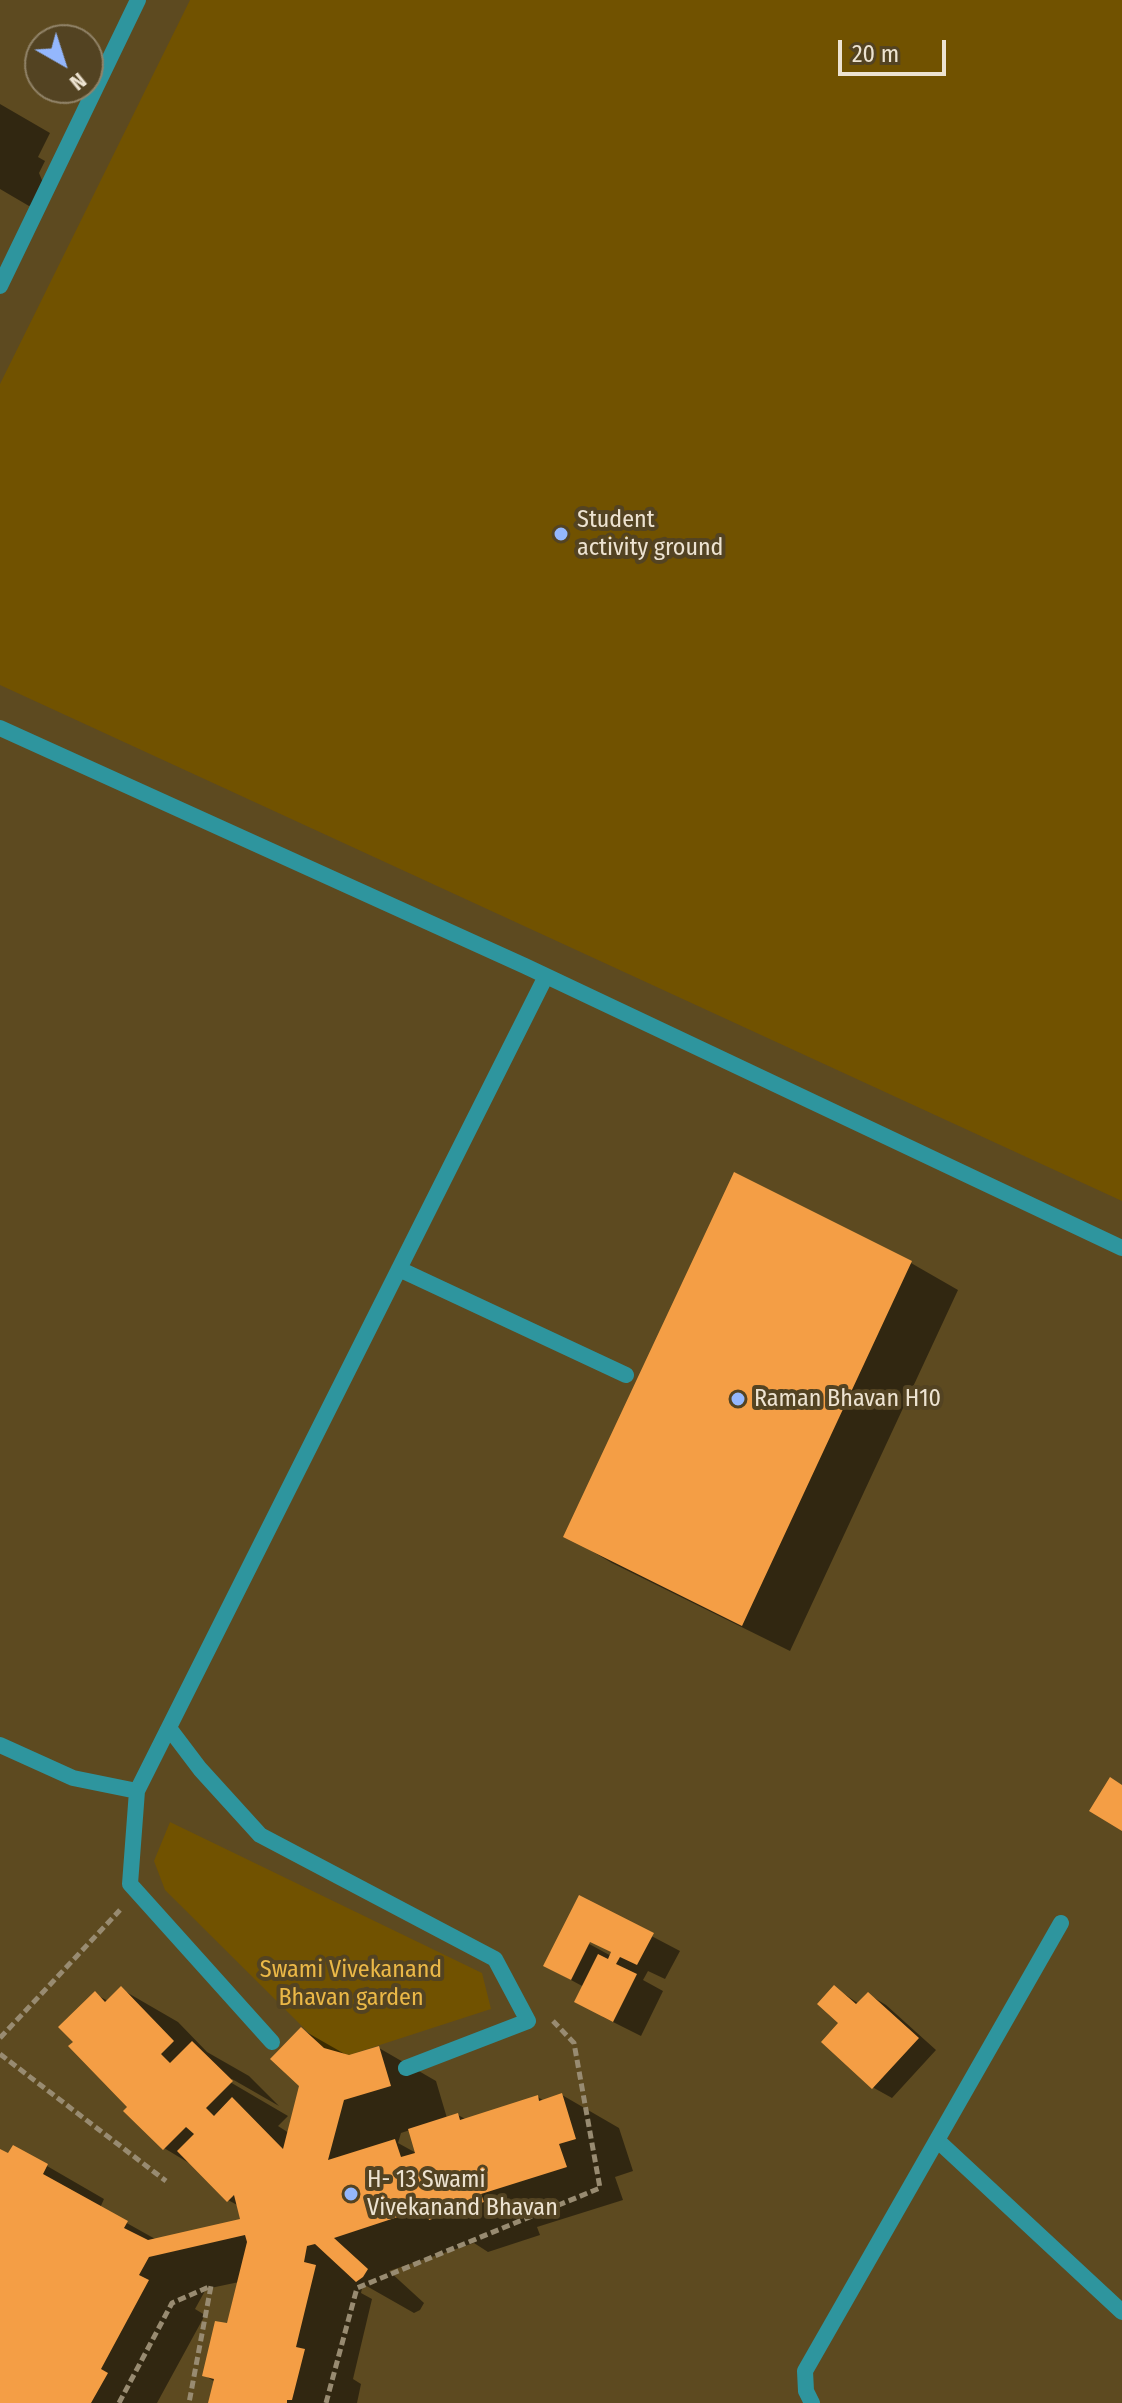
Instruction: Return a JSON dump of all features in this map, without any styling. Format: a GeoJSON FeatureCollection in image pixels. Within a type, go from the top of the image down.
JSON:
{"type":"FeatureCollection","features":[{"type":"Feature","properties":{"kind":"street"},"geometry":{"type":"LineString","coordinates":[[0,286],[138,0]]}},
{"type":"Feature","properties":{"kind":"street"},"geometry":{"type":"LineString","coordinates":[[0,728],[546,976],[1122,1248]]}},
{"type":"Feature","properties":{"kind":"street"},"geometry":{"type":"LineString","coordinates":[[272,2042],[130,1884],[137,1791],[546,976]]}},
{"type":"Feature","properties":{"kind":"street"},"geometry":{"type":"LineString","coordinates":[[399,1269],[626,1375]]}},
{"type":"Feature","properties":{"kind":"street"},"geometry":{"type":"LineString","coordinates":[[169,1728],[200,1769],[260,1835],[495,1959],[528,2021],[406,2068]]}},
{"type":"Feature","properties":{"kind":"street"},"geometry":{"type":"LineString","coordinates":[[0,1745],[73,1778],[137,1791]]}},
{"type":"Feature","properties":{"kind":"street"},"geometry":{"type":"LineString","coordinates":[[812,2403],[806,2391],[805,2371],[1061,1923]]}},
{"type":"Feature","properties":{"kind":"street"},"geometry":{"type":"LineString","coordinates":[[937,2140],[1122,2312]]}},
{"type":"Feature","properties":{"kind":"path"},"geometry":{"type":"LineString","coordinates":[[0,2038],[137,1892]]}},
{"type":"Feature","properties":{"kind":"path"},"geometry":{"type":"LineString","coordinates":[[326,2403],[357,2288],[600,2188],[574,2043],[555,2021],[528,2021]]}},
{"type":"Feature","properties":{"kind":"path"},"geometry":{"type":"LineString","coordinates":[[0,2054],[166,2181]]}},
{"type":"Feature","properties":{"kind":"path"},"geometry":{"type":"LineString","coordinates":[[119,2403],[172,2303],[211,2286],[189,2403]]}},
{"type":"Feature","properties":{"kind":"shaded area"},"geometry":{"type":"Polygon","coordinates":[[[0,0],[1122,0],[1122,2403],[0,2403],[0,0]]]}},
{"type":"Feature","properties":{"kind":"green space","name":"Student activity ground"},"geometry":{"type":"Polygon","coordinates":[[[190,0],[1122,0],[1122,1201],[0,685],[0,384],[190,0]]]}},
{"type":"Feature","properties":{"kind":"green space","name":"Swami Vivekanand Bhavan garden"},"geometry":{"type":"Polygon","coordinates":[[[170,1822],[482,1973],[491,2009],[349,2055],[324,2048],[165,1890],[154,1861],[170,1822]]]}},
{"type":"Feature","properties":{"kind":"building","name":"Raman Bhavan H10"},"geometry":{"type":"Polygon","coordinates":[[[734,1172],[912,1261],[742,1626],[563,1537],[734,1172]]]}},
{"type":"Feature","properties":{"kind":"building"},"geometry":{"type":"Polygon","coordinates":[[[1110,1777],[1122,1785],[1122,1831],[1089,1811],[1110,1777]]]}},
{"type":"Feature","properties":{"kind":"building"},"geometry":{"type":"Polygon","coordinates":[[[579,1895],[654,1933],[637,1965],[620,1957],[616,1964],[637,1974],[613,2022],[574,2002],[598,1954],[608,1959],[611,1952],[590,1942],[571,1980],[543,1966],[579,1895]]]}},
{"type":"Feature","properties":{"kind":"building"},"geometry":{"type":"Polygon","coordinates":[[[834,1985],[856,2004],[868,1992],[919,2038],[872,2089],[821,2042],[838,2023],[817,2004],[834,1985]]]}},
{"type":"Feature","properties":{"kind":"building","name":"H- 13 Swami Vivekanand Bhavan"},"geometry":{"type":"Polygon","coordinates":[[[121,1986],[174,2041],[161,2054],[170,2063],[192,2041],[233,2081],[206,2108],[214,2116],[232,2097],[283,2149],[299,2086],[270,2059],[301,2027],[324,2048],[349,2055],[379,2046],[391,2086],[344,2100],[328,2160],[395,2139],[401,2157],[415,2153],[408,2129],[458,2113],[460,2120],[538,2095],[539,2101],[562,2093],[576,2139],[559,2144],[567,2167],[481,2194],[484,2202],[429,2220],[425,2208],[334,2238],[368,2269],[356,2282],[315,2244],[307,2246],[304,2262],[316,2265],[296,2347],[305,2349],[292,2400],[287,2400],[287,2403],[208,2403],[214,2379],[202,2376],[215,2321],[227,2323],[247,2242],[245,2235],[149,2257],[139,2275],[149,2280],[101,2369],[108,2373],[91,2403],[0,2403],[0,2149],[8,2153],[13,2145],[48,2164],[43,2174],[128,2221],[124,2228],[148,2240],[240,2219],[234,2195],[227,2202],[177,2151],[194,2134],[186,2127],[163,2150],[123,2111],[127,2107],[68,2046],[73,2042],[58,2027],[95,1991],[105,2002],[121,1986]]]}},
{"type":"Feature","properties":{"kind":"place","name":"Student activity ground"},"geometry":{"type":"Point","coordinates":[561,534]}},
{"type":"Feature","properties":{"kind":"place","name":"Raman Bhavan H10"},"geometry":{"type":"Point","coordinates":[738,1399]}},
{"type":"Feature","properties":{"kind":"place","name":"H- 13 Swami Vivekanand Bhavan"},"geometry":{"type":"Point","coordinates":[351,2194]}}]}
